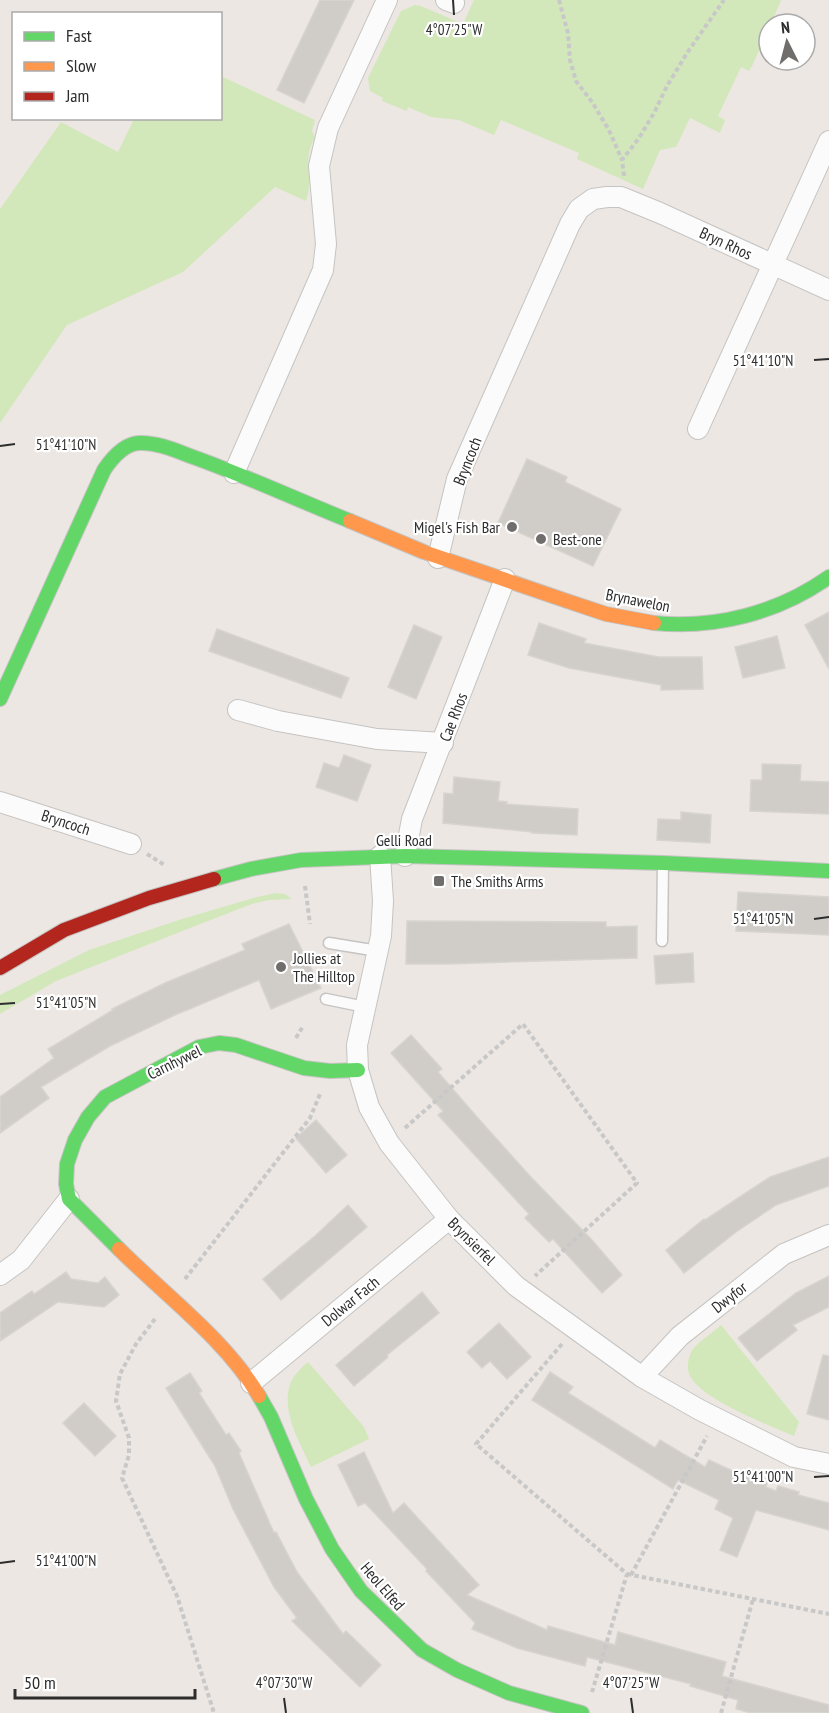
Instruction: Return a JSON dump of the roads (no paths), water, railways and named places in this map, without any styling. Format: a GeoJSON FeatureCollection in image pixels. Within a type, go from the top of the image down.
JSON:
{"type":"FeatureCollection","features":[{"type":"Feature","properties":{"kind":"street"},"geometry":{"type":"LineString","coordinates":[[234,473],[323,270],[326,244],[319,166],[328,128],[387,0]]}},
{"type":"Feature","properties":{"kind":"street"},"geometry":{"type":"LineString","coordinates":[[698,429],[829,141]]}},
{"type":"Feature","properties":{"kind":"street","name":"Bryn Rhos"},"geometry":{"type":"LineString","coordinates":[[621,197],[829,290]]}},
{"type":"Feature","properties":{"kind":"street","name":"Bryncoch"},"geometry":{"type":"LineString","coordinates":[[438,558],[457,479],[570,224],[579,208],[593,199],[621,197]]}},
{"type":"Feature","properties":{"kind":"street"},"geometry":{"type":"LineString","coordinates":[[0,699],[104,470],[113,457],[125,448],[139,443],[154,443],[234,473],[438,558]]}},
{"type":"Feature","properties":{"kind":"street","name":"Brynawelon"},"geometry":{"type":"LineString","coordinates":[[438,558],[568,602],[636,620],[667,624],[700,623],[741,617],[780,606],[814,589],[829,577]]}},
{"type":"Feature","properties":{"kind":"street","name":"Cae Rhos"},"geometry":{"type":"LineString","coordinates":[[405,856],[412,819],[505,579]]}},
{"type":"Feature","properties":{"kind":"street"},"geometry":{"type":"LineString","coordinates":[[238,710],[278,721],[377,739],[443,743]]}},
{"type":"Feature","properties":{"kind":"street","name":"Bryncoch"},"geometry":{"type":"LineString","coordinates":[[0,802],[131,844]]}},
{"type":"Feature","properties":{"kind":"street","name":"Brynsierfel"},"geometry":{"type":"LineString","coordinates":[[380,856],[383,901],[381,936],[357,1045],[358,1070],[369,1107],[389,1143],[449,1219],[520,1289],[642,1377],[794,1457],[829,1464]]}},
{"type":"Feature","properties":{"kind":"street","name":"Gelli Road"},"geometry":{"type":"LineString","coordinates":[[0,968],[64,930],[149,898],[251,869],[301,860],[405,856],[663,863],[829,871]]}},
{"type":"Feature","properties":{"kind":"street","name":"Carnhywel"},"geometry":{"type":"LineString","coordinates":[[69,1199],[66,1184],[67,1164],[75,1140],[88,1117],[105,1097],[199,1047],[219,1043],[236,1045],[304,1068],[330,1071],[358,1070]]}},
{"type":"Feature","properties":{"kind":"street"},"geometry":{"type":"LineString","coordinates":[[0,1275],[21,1260],[69,1199],[226,1351],[251,1383]]}},
{"type":"Feature","properties":{"kind":"street","name":"Dolwar Fach"},"geometry":{"type":"LineString","coordinates":[[251,1383],[449,1219]]}},
{"type":"Feature","properties":{"kind":"street","name":"Dwyfor"},"geometry":{"type":"LineString","coordinates":[[642,1377],[680,1336],[784,1254],[829,1235]]}},
{"type":"Feature","properties":{"kind":"street","name":"Heol Elfed"},"geometry":{"type":"LineString","coordinates":[[251,1383],[270,1417],[306,1499],[332,1549],[361,1591],[422,1650],[457,1670],[509,1693],[566,1711],[586,1708]]}},
{"type":"Feature","properties":{"kind":"lane"},"geometry":{"type":"LineString","coordinates":[[662,941],[663,863]]}},
{"type":"Feature","properties":{"kind":"lane"},"geometry":{"type":"LineString","coordinates":[[329,943],[378,951]]}},
{"type":"Feature","properties":{"kind":"lane"},"geometry":{"type":"LineString","coordinates":[[326,999],[365,1007]]}},
{"type":"Feature","properties":{"kind":"place","name":"Migel's Fish Bar"},"geometry":{"type":"Point","coordinates":[512,527]}},
{"type":"Feature","properties":{"kind":"place","name":"Best-one"},"geometry":{"type":"Point","coordinates":[541,539]}},
{"type":"Feature","properties":{"kind":"place","name":"The Smiths Arms"},"geometry":{"type":"Point","coordinates":[439,881]}},
{"type":"Feature","properties":{"kind":"place","name":"Jollies at The Hilltop"},"geometry":{"type":"Point","coordinates":[281,967]}}]}
